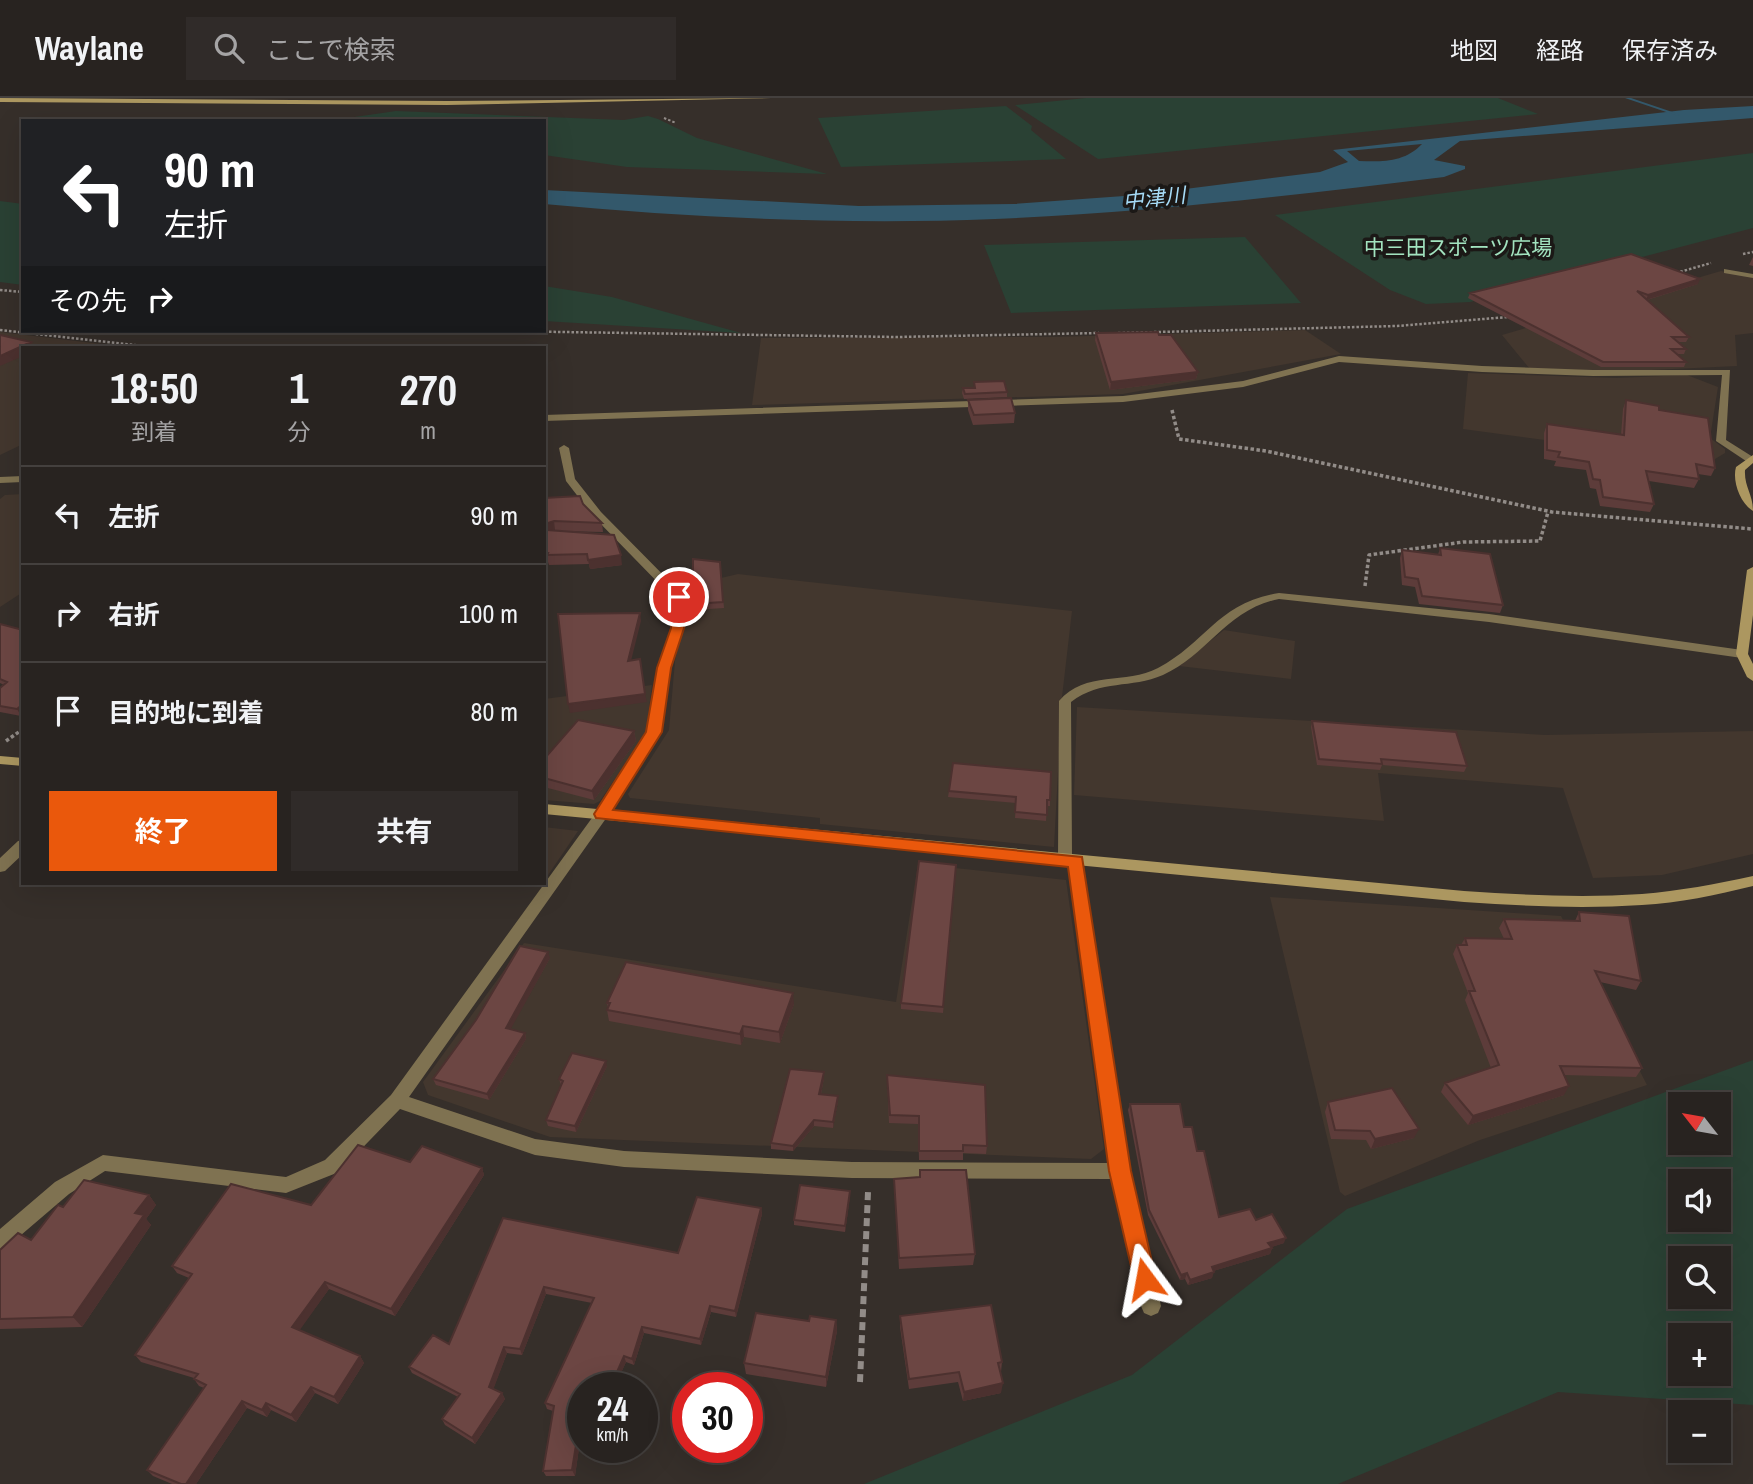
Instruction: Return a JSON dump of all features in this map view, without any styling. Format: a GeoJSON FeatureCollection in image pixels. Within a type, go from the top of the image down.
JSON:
{"type":"FeatureCollection","features":[{"type":"Feature","properties":{"kind":"street"},"geometry":{"type":"LineString","coordinates":[[342,103],[349,98]]}},
{"type":"Feature","properties":{"kind":"street"},"geometry":{"type":"LineString","coordinates":[[0,100],[342,103],[768,98]]}},
{"type":"Feature","properties":{"kind":"street"},"geometry":{"type":"LineString","coordinates":[[1727,271],[1753,276]]}},
{"type":"Feature","properties":{"kind":"street"},"geometry":{"type":"LineString","coordinates":[[546,418],[1123,399],[1243,384],[1339,359],[1524,371],[1727,372],[1721,441],[1752,458],[1740,469],[1739,482],[1753,508]]}},
{"type":"Feature","properties":{"kind":"street"},"geometry":{"type":"LineString","coordinates":[[0,1241],[62,1188],[103,1163],[286,1185],[332,1166],[397,1100],[602,814],[654,732],[664,668],[678,628],[679,597],[597,514],[570,479],[564,448]]}},
{"type":"Feature","properties":{"kind":"street"},"geometry":{"type":"LineString","coordinates":[[0,480],[21,479]]}},
{"type":"Feature","properties":{"kind":"street"},"geometry":{"type":"LineString","coordinates":[[597,538],[624,539]]}},
{"type":"Feature","properties":{"kind":"street"},"geometry":{"type":"LineString","coordinates":[[1753,570],[1742,654],[1753,677]]}},
{"type":"Feature","properties":{"kind":"street"},"geometry":{"type":"LineString","coordinates":[[1076,862],[1065,858],[1065,701],[1080,687],[1162,671],[1246,603],[1265,597],[1290,596],[1363,604],[1742,654]]}},
{"type":"Feature","properties":{"kind":"street"},"geometry":{"type":"LineString","coordinates":[[0,760],[21,762]]}},
{"type":"Feature","properties":{"kind":"street"},"geometry":{"type":"LineString","coordinates":[[546,809],[1076,862],[1470,895],[1573,900],[1654,898],[1728,888],[1753,881]]}},
{"type":"Feature","properties":{"kind":"street"},"geometry":{"type":"LineString","coordinates":[[0,867],[21,847]]}},
{"type":"Feature","properties":{"kind":"street"},"geometry":{"type":"LineString","coordinates":[[1076,862],[1120,1171],[1151,1306]]}},
{"type":"Feature","properties":{"kind":"street"},"geometry":{"type":"LineString","coordinates":[[397,1100],[536,1147],[624,1159],[869,1170],[1120,1171]]}},
{"type":"Feature","properties":{"kind":"path"},"geometry":{"type":"LineString","coordinates":[[1737,256],[1753,252]]}},
{"type":"Feature","properties":{"kind":"path"},"geometry":{"type":"LineString","coordinates":[[1665,276],[1716,262]]}},
{"type":"Feature","properties":{"kind":"path"},"geometry":{"type":"LineString","coordinates":[[0,290],[21,292]]}},
{"type":"Feature","properties":{"kind":"path"},"geometry":{"type":"LineString","coordinates":[[1114,333],[1396,326],[1509,317]]}},
{"type":"Feature","properties":{"kind":"path"},"geometry":{"type":"LineString","coordinates":[[0,330],[21,332]]}},
{"type":"Feature","properties":{"kind":"path"},"geometry":{"type":"LineString","coordinates":[[546,332],[897,337],[1100,333]]}},
{"type":"Feature","properties":{"kind":"path"},"geometry":{"type":"LineString","coordinates":[[27,333],[143,346]]}},
{"type":"Feature","properties":{"kind":"path"},"geometry":{"type":"LineString","coordinates":[[1168,393],[1179,439],[1250,446],[1548,512],[1753,529]]}},
{"type":"Feature","properties":{"kind":"path"},"geometry":{"type":"LineString","coordinates":[[1363,604],[1369,555],[1463,542],[1540,541],[1548,512]]}},
{"type":"Feature","properties":{"kind":"path"},"geometry":{"type":"LineString","coordinates":[[0,746],[21,730]]}},
{"type":"Feature","properties":{"kind":"path"},"geometry":{"type":"LineString","coordinates":[[860,1382],[869,1170]]}},
{"type":"Feature","properties":{"kind":"shaded area"},"geometry":{"type":"Polygon","coordinates":[[[1721,271],[1753,277],[1753,333],[1735,335],[1737,366],[1631,371],[1530,369],[1502,335],[1721,271]]]}},
{"type":"Feature","properties":{"kind":"shaded area"},"geometry":{"type":"Polygon","coordinates":[[[1305,330],[1341,354],[1123,394],[752,405],[761,338],[1052,337],[1305,330]]]}},
{"type":"Feature","properties":{"kind":"shaded area"},"geometry":{"type":"Polygon","coordinates":[[[0,332],[118,346],[21,346],[21,445],[0,455],[0,332]]]}},
{"type":"Feature","properties":{"kind":"shaded area"},"geometry":{"type":"Polygon","coordinates":[[[1468,373],[1616,378],[1687,375],[1718,387],[1710,438],[1725,449],[1725,453],[1710,462],[1463,429],[1468,373]]]}},
{"type":"Feature","properties":{"kind":"shaded area"},"geometry":{"type":"Polygon","coordinates":[[[21,494],[21,593],[0,607],[0,499],[5,495],[21,494]]]}},
{"type":"Feature","properties":{"kind":"shaded area"},"geometry":{"type":"Polygon","coordinates":[[[674,572],[721,578],[738,574],[1072,611],[1062,697],[1054,847],[820,824],[820,818],[630,798],[628,794],[669,730],[675,661],[691,584],[674,572]]]}},
{"type":"Feature","properties":{"kind":"shaded area"},"geometry":{"type":"Polygon","coordinates":[[[1224,630],[1295,641],[1291,679],[1179,666],[1224,630]]]}},
{"type":"Feature","properties":{"kind":"shaded area"},"geometry":{"type":"Polygon","coordinates":[[[652,685],[646,733],[600,801],[594,804],[546,800],[546,699],[652,685]]]}},
{"type":"Feature","properties":{"kind":"shaded area"},"geometry":{"type":"Polygon","coordinates":[[[1077,707],[1545,735],[1753,731],[1753,854],[1662,875],[1593,878],[1563,788],[1378,773],[1384,821],[1074,795],[1077,707]]]}},
{"type":"Feature","properties":{"kind":"shaded area"},"geometry":{"type":"Polygon","coordinates":[[[546,827],[578,831],[546,878],[546,827]]]}},
{"type":"Feature","properties":{"kind":"shaded area"},"geometry":{"type":"Polygon","coordinates":[[[918,864],[1066,880],[1104,1149],[1091,1159],[550,1137],[428,1095],[423,1082],[524,943],[896,1002],[918,864]]]}},
{"type":"Feature","properties":{"kind":"shaded area"},"geometry":{"type":"Polygon","coordinates":[[[1270,897],[1561,916],[1647,1085],[1480,1140],[1345,1196],[1340,1192],[1270,897]]]}},
{"type":"Feature","properties":{"kind":"green space"},"geometry":{"type":"Polygon","coordinates":[[[1086,98],[1498,98],[1538,114],[1098,159],[1015,105],[1086,98]]]}},
{"type":"Feature","properties":{"kind":"green space"},"geometry":{"type":"Polygon","coordinates":[[[1006,106],[1032,126],[1031,130],[1066,159],[841,167],[818,118],[1006,106]]]}},
{"type":"Feature","properties":{"kind":"green space"},"geometry":{"type":"Polygon","coordinates":[[[396,111],[624,120],[648,116],[697,138],[827,174],[627,167],[546,155],[546,119],[341,119],[396,111]]]}},
{"type":"Feature","properties":{"kind":"green space","name":"中三田スポーツ広場"},"geometry":{"type":"Polygon","coordinates":[[[1753,153],[1753,228],[1470,302],[1426,304],[1390,290],[1275,215],[1753,153]]]}},
{"type":"Feature","properties":{"kind":"green space"},"geometry":{"type":"Polygon","coordinates":[[[0,201],[21,204],[21,285],[0,282],[0,201]]]}},
{"type":"Feature","properties":{"kind":"green space"},"geometry":{"type":"Polygon","coordinates":[[[1245,237],[1301,303],[1011,313],[984,245],[1245,237]]]}},
{"type":"Feature","properties":{"kind":"green space"},"geometry":{"type":"Polygon","coordinates":[[[546,286],[612,297],[741,333],[546,321],[546,286]]]}},
{"type":"Feature","properties":{"kind":"green space"},"geometry":{"type":"Polygon","coordinates":[[[1753,1060],[1753,1405],[1731,1404],[1731,1400],[1678,1400],[1558,1392],[1338,1484],[864,1484],[1132,1375],[1347,1209],[1753,1060]]]}},
{"type":"Feature","properties":{"kind":"water","name":"中津川"},"geometry":{"type":"Polygon","coordinates":[[[1753,106],[1753,118],[1460,141],[1434,160],[1465,166],[1465,169],[1444,177],[1164,208],[995,219],[826,221],[657,213],[546,204],[546,190],[859,206],[1013,204],[1138,195],[1320,172],[1348,162],[1333,150],[1684,110],[1753,106]],[[1422,144],[1347,151],[1359,161],[1393,160],[1422,144]]]}},
{"type":"Feature","properties":{"kind":"building"},"geometry":{"type":"Polygon","coordinates":[[[1631,254],[1700,279],[1648,295],[1637,291],[1689,337],[1672,337],[1686,349],[1671,349],[1686,362],[1603,362],[1470,293],[1631,254]]]}},
{"type":"Feature","properties":{"kind":"building"},"geometry":{"type":"Polygon","coordinates":[[[1158,332],[1159,335],[1171,335],[1198,372],[1111,382],[1096,333],[1158,332]]]}},
{"type":"Feature","properties":{"kind":"building"},"geometry":{"type":"Polygon","coordinates":[[[0,335],[31,342],[21,346],[0,356],[0,335]]]}},
{"type":"Feature","properties":{"kind":"building"},"geometry":{"type":"Polygon","coordinates":[[[1004,381],[1007,392],[965,394],[963,388],[975,388],[974,382],[1004,381]]]}},
{"type":"Feature","properties":{"kind":"building"},"geometry":{"type":"Polygon","coordinates":[[[1011,398],[1015,413],[974,415],[968,400],[1011,398]]]}},
{"type":"Feature","properties":{"kind":"building"},"geometry":{"type":"Polygon","coordinates":[[[1626,400],[1659,406],[1659,410],[1708,418],[1715,468],[1696,464],[1699,479],[1646,471],[1654,504],[1603,497],[1600,480],[1593,479],[1589,462],[1558,457],[1560,452],[1547,450],[1547,424],[1624,435],[1626,400]]]}},
{"type":"Feature","properties":{"kind":"building"},"geometry":{"type":"Polygon","coordinates":[[[580,496],[583,504],[602,523],[554,521],[548,523],[548,530],[614,535],[621,555],[588,560],[587,554],[547,555],[546,498],[580,496]]]}},
{"type":"Feature","properties":{"kind":"building"},"geometry":{"type":"Polygon","coordinates":[[[1440,548],[1490,554],[1503,605],[1422,596],[1418,579],[1405,577],[1402,550],[1441,555],[1440,548]]]}},
{"type":"Feature","properties":{"kind":"building"},"geometry":{"type":"Polygon","coordinates":[[[693,559],[720,562],[723,602],[693,604],[693,559]]]}},
{"type":"Feature","properties":{"kind":"building"},"geometry":{"type":"Polygon","coordinates":[[[640,613],[628,661],[640,659],[645,694],[568,704],[558,614],[640,613]]]}},
{"type":"Feature","properties":{"kind":"building"},"geometry":{"type":"Polygon","coordinates":[[[0,624],[21,629],[21,706],[17,709],[0,706],[0,688],[7,682],[0,679],[0,624]]]}},
{"type":"Feature","properties":{"kind":"building"},"geometry":{"type":"Polygon","coordinates":[[[578,720],[634,731],[592,791],[546,779],[546,757],[578,720]]]}},
{"type":"Feature","properties":{"kind":"building"},"geometry":{"type":"Polygon","coordinates":[[[1312,721],[1456,732],[1467,766],[1381,759],[1382,764],[1319,759],[1312,721]]]}},
{"type":"Feature","properties":{"kind":"building"},"geometry":{"type":"Polygon","coordinates":[[[953,763],[1051,772],[1047,815],[1015,812],[1016,797],[949,791],[953,763]]]}},
{"type":"Feature","properties":{"kind":"building"},"geometry":{"type":"Polygon","coordinates":[[[919,861],[956,865],[943,1007],[901,1003],[919,861]]]}},
{"type":"Feature","properties":{"kind":"building"},"geometry":{"type":"Polygon","coordinates":[[[1579,912],[1629,916],[1641,981],[1595,971],[1642,1068],[1560,1066],[1569,1086],[1473,1116],[1445,1083],[1499,1065],[1469,991],[1475,991],[1457,945],[1467,945],[1465,938],[1512,939],[1504,919],[1580,921],[1579,912]]]}},
{"type":"Feature","properties":{"kind":"building"},"geometry":{"type":"Polygon","coordinates":[[[520,946],[548,952],[506,1028],[525,1033],[487,1094],[433,1079],[476,1020],[520,946]]]}},
{"type":"Feature","properties":{"kind":"building"},"geometry":{"type":"Polygon","coordinates":[[[626,962],[793,993],[779,1032],[743,1026],[740,1034],[607,1010],[610,1003],[607,1003],[626,962]]]}},
{"type":"Feature","properties":{"kind":"building"},"geometry":{"type":"Polygon","coordinates":[[[572,1053],[606,1061],[575,1126],[546,1120],[563,1081],[559,1079],[572,1053]]]}},
{"type":"Feature","properties":{"kind":"building"},"geometry":{"type":"Polygon","coordinates":[[[790,1069],[824,1072],[819,1094],[838,1096],[833,1122],[814,1120],[793,1146],[771,1143],[790,1069]]]}},
{"type":"Feature","properties":{"kind":"building"},"geometry":{"type":"Polygon","coordinates":[[[887,1075],[985,1085],[987,1146],[963,1145],[963,1151],[919,1151],[919,1116],[890,1115],[887,1075]]]}},
{"type":"Feature","properties":{"kind":"building"},"geometry":{"type":"Polygon","coordinates":[[[1392,1088],[1419,1129],[1375,1139],[1370,1131],[1335,1130],[1328,1102],[1392,1088]]]}},
{"type":"Feature","properties":{"kind":"building"},"geometry":{"type":"Polygon","coordinates":[[[1130,1104],[1180,1104],[1184,1127],[1192,1127],[1197,1151],[1204,1151],[1219,1217],[1250,1209],[1256,1220],[1272,1214],[1286,1238],[1268,1243],[1272,1248],[1212,1267],[1214,1272],[1190,1280],[1187,1273],[1181,1275],[1149,1210],[1130,1104]]]}},
{"type":"Feature","properties":{"kind":"building"},"geometry":{"type":"Polygon","coordinates":[[[358,1145],[410,1162],[422,1146],[482,1168],[391,1309],[325,1282],[292,1327],[360,1356],[334,1397],[311,1387],[291,1415],[266,1403],[262,1410],[242,1401],[186,1484],[147,1470],[206,1385],[194,1379],[198,1374],[135,1355],[192,1274],[172,1266],[231,1184],[311,1205],[358,1145]]]}},
{"type":"Feature","properties":{"kind":"building"},"geometry":{"type":"Polygon","coordinates":[[[920,1170],[966,1170],[975,1254],[899,1258],[894,1179],[920,1177],[920,1170]]]}},
{"type":"Feature","properties":{"kind":"building"},"geometry":{"type":"Polygon","coordinates":[[[84,1180],[149,1195],[135,1213],[144,1215],[73,1317],[0,1319],[0,1250],[18,1233],[31,1240],[58,1205],[63,1207],[84,1180]]]}},
{"type":"Feature","properties":{"kind":"building"},"geometry":{"type":"Polygon","coordinates":[[[800,1185],[850,1191],[845,1226],[794,1220],[800,1185]]]}},
{"type":"Feature","properties":{"kind":"building"},"geometry":{"type":"Polygon","coordinates":[[[697,1197],[761,1208],[735,1311],[710,1306],[700,1339],[642,1327],[632,1359],[624,1356],[617,1372],[567,1372],[567,1463],[573,1463],[572,1470],[543,1471],[554,1406],[545,1403],[594,1298],[544,1287],[520,1349],[504,1347],[489,1387],[502,1393],[472,1438],[442,1419],[460,1394],[409,1367],[433,1335],[449,1344],[503,1218],[678,1253],[697,1197]]]}},
{"type":"Feature","properties":{"kind":"building"},"geometry":{"type":"Polygon","coordinates":[[[991,1305],[1002,1362],[998,1363],[1003,1383],[964,1392],[959,1372],[909,1379],[900,1316],[991,1305]]]}},
{"type":"Feature","properties":{"kind":"building"},"geometry":{"type":"Polygon","coordinates":[[[756,1313],[809,1321],[810,1316],[836,1320],[826,1377],[744,1363],[756,1313]]]}},
{"type":"Feature","properties":{"kind":"waterway"},"geometry":{"type":"LineString","coordinates":[[1627,98],[1679,115]]}},
{"type":"Feature","properties":{"kind":"route"},"geometry":{"type":"LineString","coordinates":[[679,597],[678,628],[664,668],[654,732],[602,814],[1076,862],[1120,1171],[1145,1279]]}}]}
